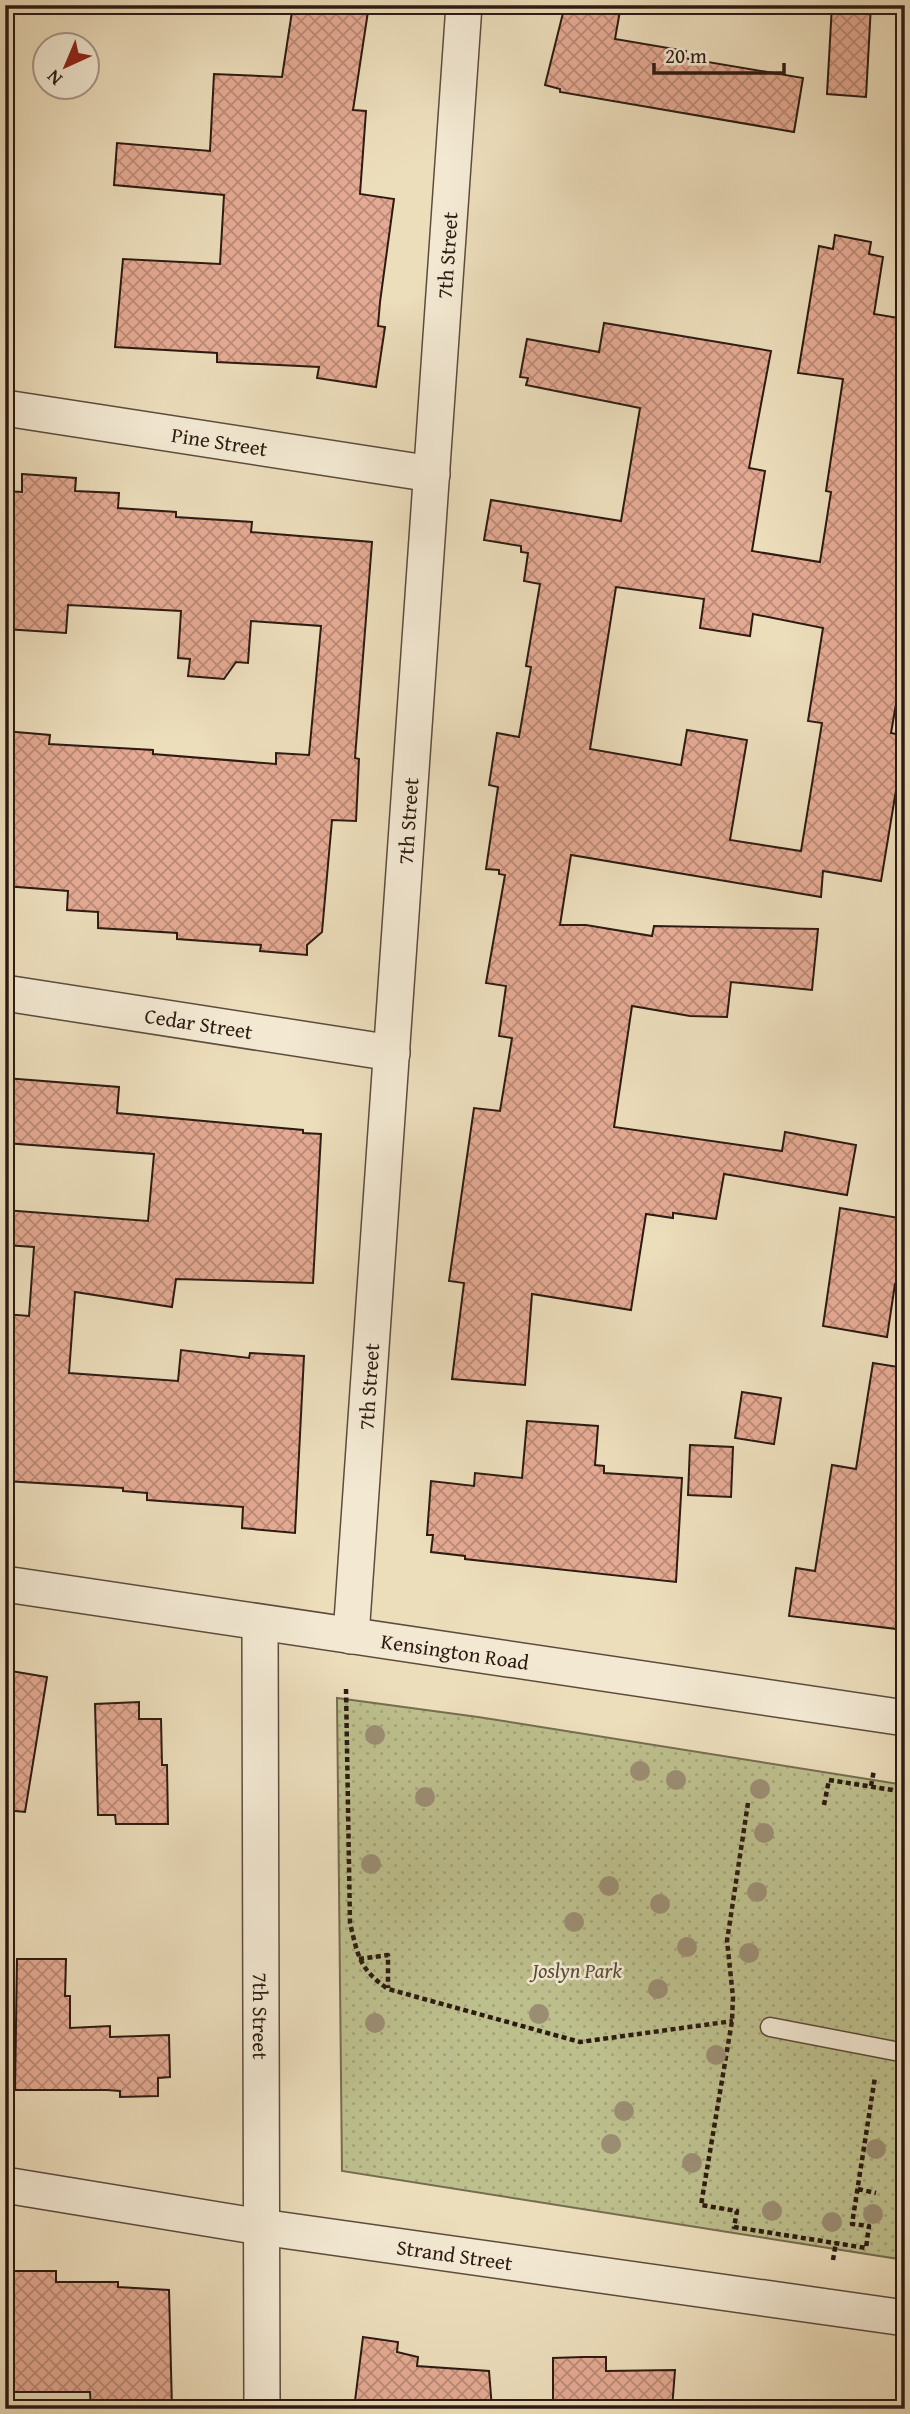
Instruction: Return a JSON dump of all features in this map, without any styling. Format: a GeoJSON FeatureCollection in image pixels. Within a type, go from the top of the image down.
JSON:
{"type":"FeatureCollection","features":[{"type":"Feature","properties":{"kind":"street","name":"7th Street"},"geometry":{"type":"LineString","coordinates":[[351,1636],[464,5]]}},
{"type":"Feature","properties":{"kind":"street","name":"Pine Street"},"geometry":{"type":"LineString","coordinates":[[5,408],[432,474]]}},
{"type":"Feature","properties":{"kind":"street","name":"Cedar Street"},"geometry":{"type":"LineString","coordinates":[[5,993],[393,1053]]}},
{"type":"Feature","properties":{"kind":"street","name":"Kensington Road"},"geometry":{"type":"LineString","coordinates":[[5,1584],[260,1625],[905,1718]]}},
{"type":"Feature","properties":{"kind":"street","name":"7th Street"},"geometry":{"type":"LineString","coordinates":[[260,1625],[262,2409]]}},
{"type":"Feature","properties":{"kind":"street","name":"Strand Street"},"geometry":{"type":"LineString","coordinates":[[5,2185],[261,2227],[905,2318]]}},
{"type":"Feature","properties":{"kind":"lane"},"geometry":{"type":"LineString","coordinates":[[769,2027],[905,2053]]}},
{"type":"Feature","properties":{"kind":"path"},"geometry":{"type":"LineString","coordinates":[[346,1689],[350,1923],[359,1959],[368,1975],[388,1989],[580,2042],[732,2021],[769,2027]]}},
{"type":"Feature","properties":{"kind":"path"},"geometry":{"type":"LineString","coordinates":[[871,1786],[874,1770]]}},
{"type":"Feature","properties":{"kind":"path"},"geometry":{"type":"LineString","coordinates":[[824,1805],[829,1780],[905,1792]]}},
{"type":"Feature","properties":{"kind":"path"},"geometry":{"type":"LineString","coordinates":[[748,1803],[727,1941],[733,1997],[732,2021],[701,2205],[737,2211],[734,2227],[866,2248],[869,2226],[852,2224],[879,2048]]}},
{"type":"Feature","properties":{"kind":"path"},"geometry":{"type":"LineString","coordinates":[[905,1951],[905,1972]]}},
{"type":"Feature","properties":{"kind":"path"},"geometry":{"type":"LineString","coordinates":[[359,1959],[388,1955],[388,1989]]}},
{"type":"Feature","properties":{"kind":"path"},"geometry":{"type":"LineString","coordinates":[[858,2189],[876,2193]]}},
{"type":"Feature","properties":{"kind":"path"},"geometry":{"type":"LineString","coordinates":[[833,2260],[836,2242]]}},
{"type":"Feature","properties":{"kind":"green space","name":"Joslyn Park"},"geometry":{"type":"Polygon","coordinates":[[[337,1698],[478,1717],[905,1785],[905,2260],[342,2171],[337,1698]]]}},
{"type":"Feature","properties":{"kind":"building"},"geometry":{"type":"Polygon","coordinates":[[[293,5],[369,5],[353,110],[366,111],[360,194],[394,199],[380,302],[378,326],[385,327],[376,387],[317,378],[319,367],[217,362],[217,353],[115,347],[123,259],[220,264],[224,195],[114,185],[117,143],[210,151],[214,74],[282,77],[293,5]]]}},
{"type":"Feature","properties":{"kind":"building"},"geometry":{"type":"Polygon","coordinates":[[[565,5],[621,5],[615,39],[686,51],[684,58],[803,78],[794,132],[560,92],[560,89],[545,85],[565,5]]]}},
{"type":"Feature","properties":{"kind":"building"},"geometry":{"type":"Polygon","coordinates":[[[832,5],[871,5],[866,97],[827,94],[832,5]]]}},
{"type":"Feature","properties":{"kind":"building"},"geometry":{"type":"Polygon","coordinates":[[[835,235],[871,242],[869,254],[883,257],[874,314],[905,319],[905,652],[891,733],[905,736],[881,881],[823,871],[821,897],[571,855],[560,925],[586,925],[652,936],[654,926],[818,929],[812,990],[731,982],[727,1017],[690,1016],[632,1006],[614,1127],[782,1151],[785,1132],[856,1145],[847,1195],[724,1174],[716,1219],[673,1213],[673,1218],[646,1214],[631,1310],[532,1294],[525,1385],[452,1379],[464,1283],[449,1281],[474,1108],[500,1111],[512,1038],[499,1036],[506,986],[486,983],[505,875],[499,874],[499,870],[486,869],[498,787],[489,785],[497,733],[519,737],[531,667],[526,666],[540,584],[524,581],[528,553],[521,552],[521,546],[484,540],[491,500],[621,521],[640,408],[526,385],[528,378],[520,377],[527,339],[599,352],[604,323],[771,351],[749,468],[765,471],[752,551],[820,562],[831,492],[826,491],[843,379],[798,373],[819,246],[833,249],[835,235]],[[616,587],[590,749],[681,765],[687,730],[747,740],[730,840],[801,851],[822,723],[808,721],[823,628],[753,614],[750,636],[700,628],[704,599],[616,587]]]}},
{"type":"Feature","properties":{"kind":"building"},"geometry":{"type":"Polygon","coordinates":[[[22,474],[76,478],[75,491],[119,493],[118,508],[176,512],[176,517],[252,522],[251,532],[372,542],[355,758],[359,759],[356,821],[332,820],[322,932],[307,945],[307,955],[260,951],[261,945],[177,939],[177,933],[98,928],[98,912],[67,910],[68,891],[5,886],[5,731],[50,735],[49,744],[153,750],[153,754],[276,764],[276,753],[309,755],[321,626],[251,621],[248,663],[236,662],[224,679],[188,676],[190,659],[178,658],[181,611],[68,605],[66,633],[5,629],[6,491],[22,492],[22,474]]]}},
{"type":"Feature","properties":{"kind":"building"},"geometry":{"type":"Polygon","coordinates":[[[5,1078],[119,1087],[117,1113],[303,1130],[303,1133],[321,1134],[313,1283],[176,1279],[172,1307],[75,1292],[69,1373],[178,1381],[181,1350],[249,1358],[250,1353],[304,1356],[295,1533],[242,1528],[243,1507],[147,1500],[147,1493],[123,1491],[123,1488],[5,1481],[5,1314],[29,1316],[34,1247],[5,1245],[5,1210],[148,1221],[154,1154],[5,1143],[5,1078]]]}},
{"type":"Feature","properties":{"kind":"building"},"geometry":{"type":"Polygon","coordinates":[[[840,1208],[905,1219],[905,1286],[895,1284],[887,1337],[823,1326],[840,1208]]]}},
{"type":"Feature","properties":{"kind":"building"},"geometry":{"type":"Polygon","coordinates":[[[873,1363],[905,1368],[905,1630],[789,1616],[796,1568],[815,1571],[832,1465],[856,1469],[873,1363]]]}},
{"type":"Feature","properties":{"kind":"building"},"geometry":{"type":"Polygon","coordinates":[[[742,1392],[781,1398],[774,1444],[735,1438],[742,1392]]]}},
{"type":"Feature","properties":{"kind":"building"},"geometry":{"type":"Polygon","coordinates":[[[527,1421],[598,1426],[595,1465],[604,1466],[604,1473],[682,1478],[676,1582],[465,1559],[465,1556],[431,1552],[433,1535],[427,1535],[431,1481],[474,1486],[475,1473],[522,1478],[527,1421]]]}},
{"type":"Feature","properties":{"kind":"building"},"geometry":{"type":"Polygon","coordinates":[[[690,1445],[733,1447],[731,1497],[688,1495],[690,1445]]]}},
{"type":"Feature","properties":{"kind":"building"},"geometry":{"type":"Polygon","coordinates":[[[5,1670],[47,1677],[25,1812],[5,1810],[5,1670]]]}},
{"type":"Feature","properties":{"kind":"building"},"geometry":{"type":"Polygon","coordinates":[[[139,1702],[139,1719],[161,1719],[162,1765],[167,1765],[168,1824],[116,1824],[115,1815],[98,1815],[95,1704],[139,1702]]]}},
{"type":"Feature","properties":{"kind":"building"},"geometry":{"type":"Polygon","coordinates":[[[17,1959],[66,1959],[65,1996],[70,1996],[70,2028],[110,2026],[110,2037],[169,2035],[170,2077],[158,2078],[158,2096],[120,2097],[120,2091],[107,2090],[15,2090],[17,1959]]]}},
{"type":"Feature","properties":{"kind":"building"},"geometry":{"type":"Polygon","coordinates":[[[5,2271],[56,2271],[56,2282],[118,2282],[118,2287],[169,2290],[172,2409],[91,2409],[90,2392],[5,2392],[5,2271]]]}},
{"type":"Feature","properties":{"kind":"building"},"geometry":{"type":"Polygon","coordinates":[[[363,2337],[398,2342],[397,2352],[418,2357],[417,2366],[489,2371],[492,2409],[354,2409],[363,2337]]]}},
{"type":"Feature","properties":{"kind":"building"},"geometry":{"type":"Polygon","coordinates":[[[606,2357],[606,2371],[675,2370],[672,2409],[553,2409],[553,2358],[606,2357]]]}}]}
